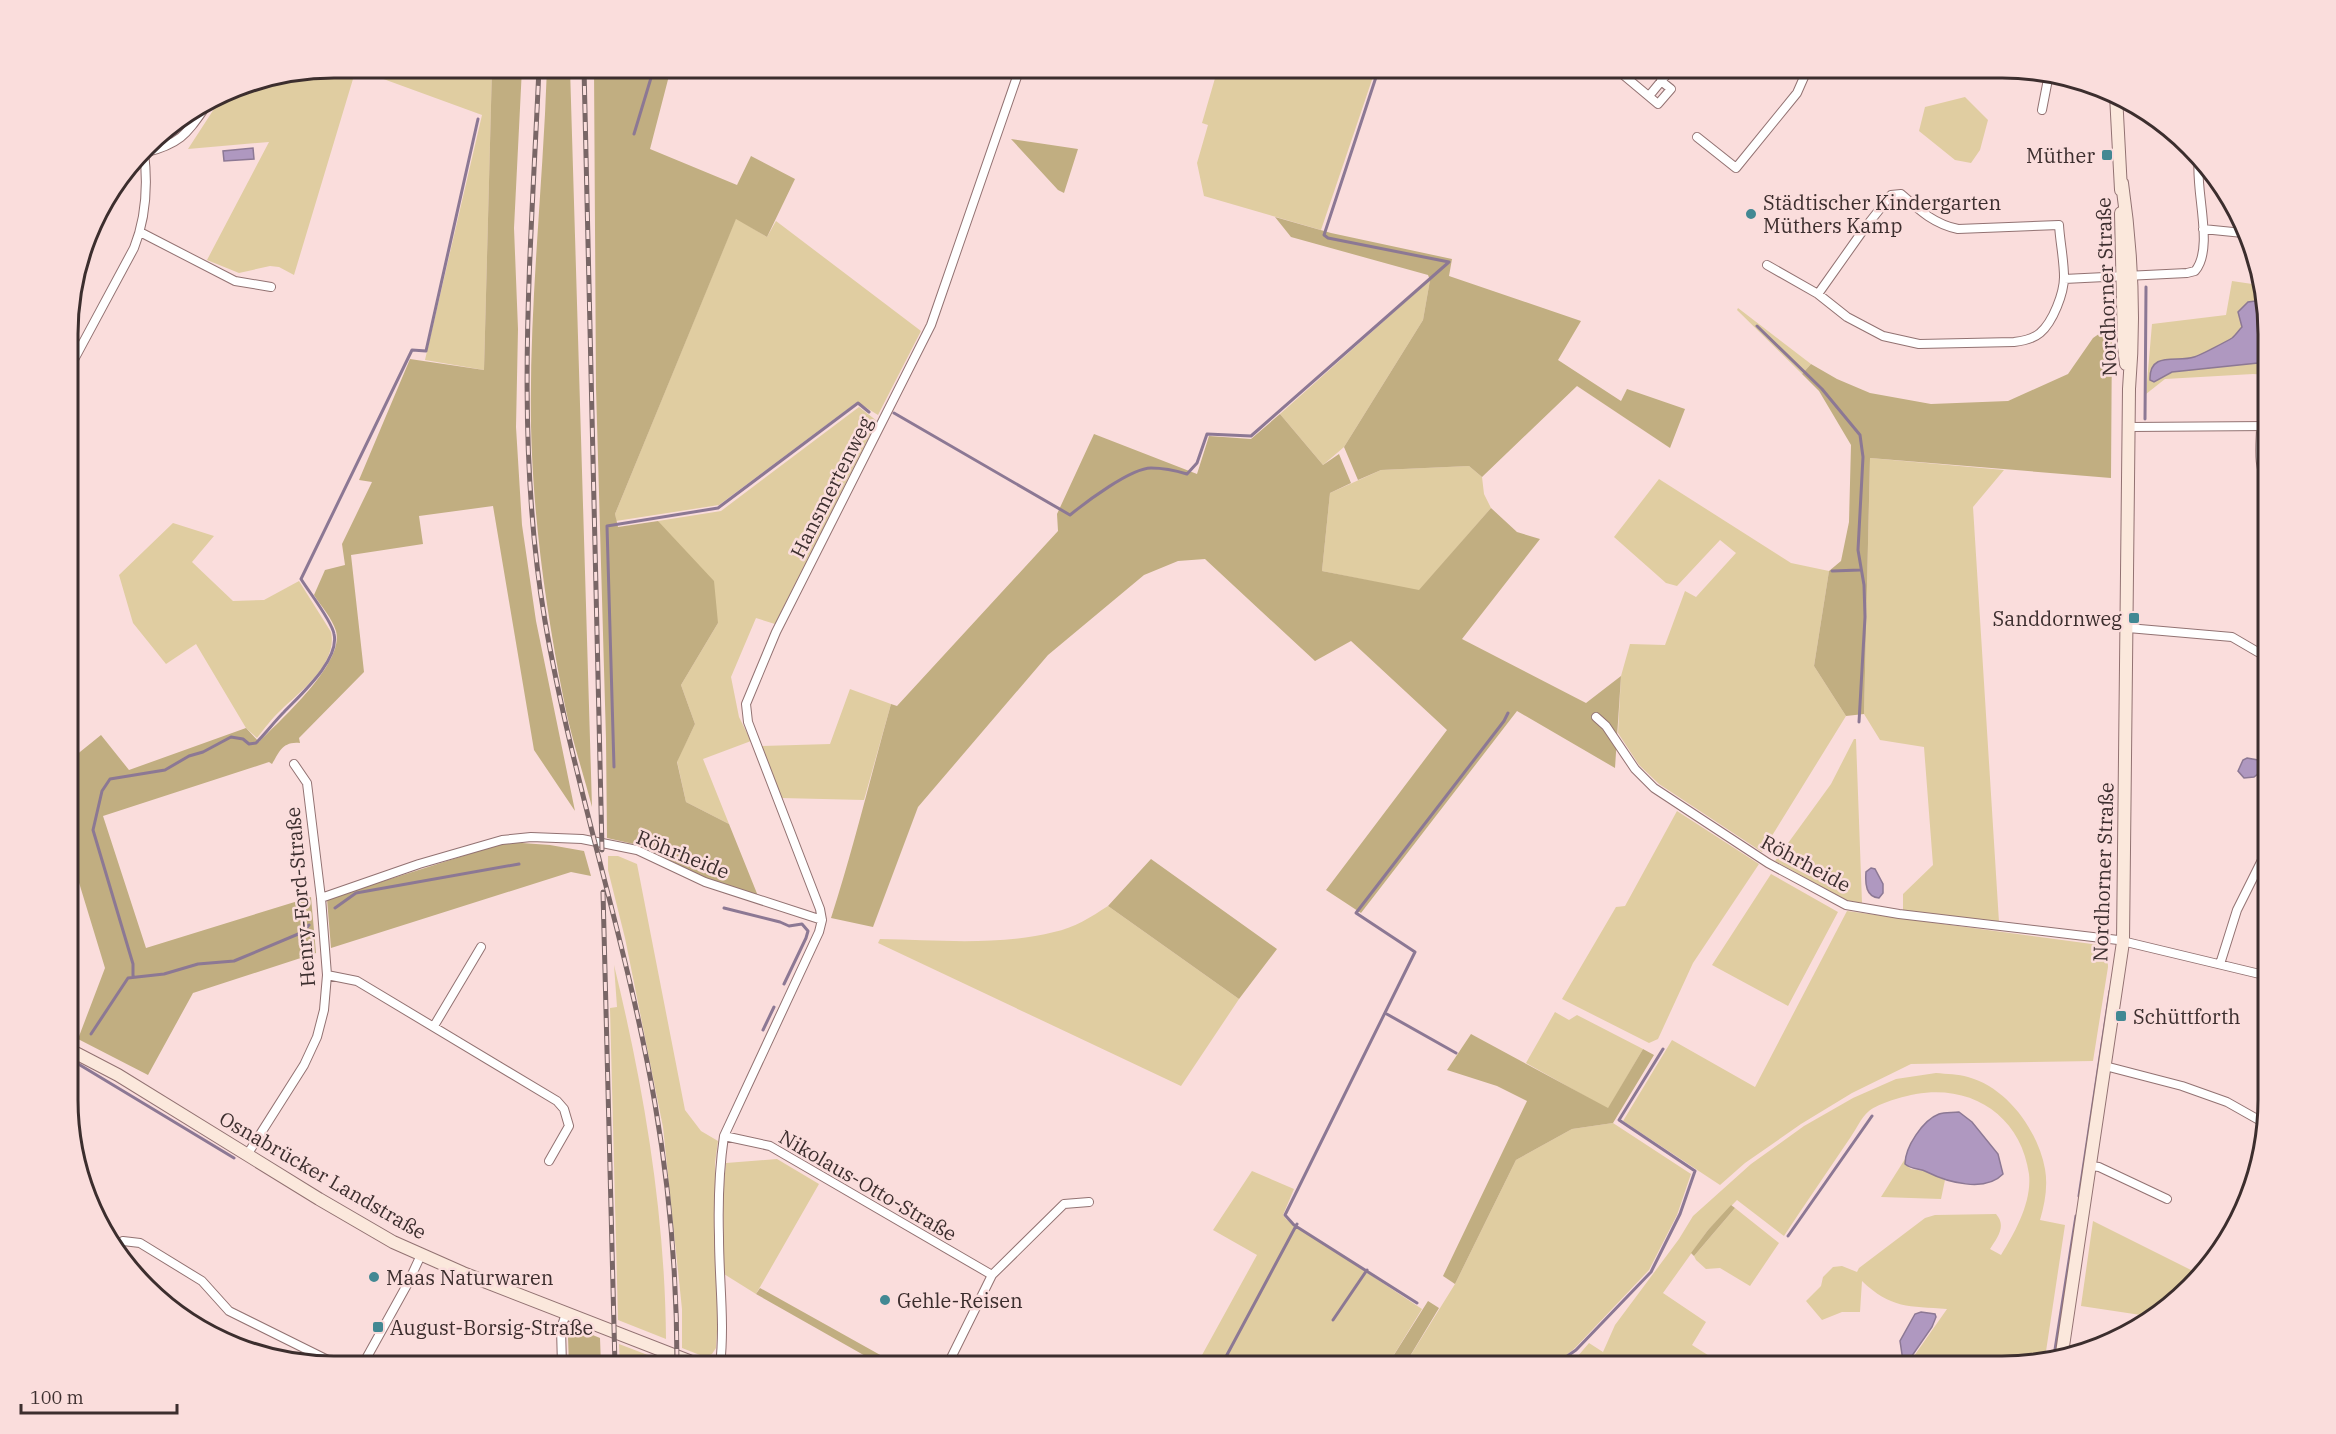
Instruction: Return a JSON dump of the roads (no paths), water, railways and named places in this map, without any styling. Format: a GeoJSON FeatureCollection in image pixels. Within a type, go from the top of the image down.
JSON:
{"type":"FeatureCollection","features":[{"type":"Feature","properties":{"kind":"street","name":"Hansmertenweg"},"geometry":{"type":"LineString","coordinates":[[822,920],[820,909],[748,722],[747,704],[776,632],[931,325],[1017,78]]}},
{"type":"Feature","properties":{"kind":"street"},"geometry":{"type":"LineString","coordinates":[[1627,78],[1649,96],[1664,78]]}},
{"type":"Feature","properties":{"kind":"street"},"geometry":{"type":"LineString","coordinates":[[1697,137],[1736,168],[1797,93],[1804,78]]}},
{"type":"Feature","properties":{"kind":"street"},"geometry":{"type":"LineString","coordinates":[[2042,110],[2047,82]]}},
{"type":"Feature","properties":{"kind":"street","name":"Nordhorner Straße"},"geometry":{"type":"LineString","coordinates":[[2062,1349],[2123,942],[2129,389],[2133,347],[2128,276],[2130,236],[2122,183],[2117,105]]}},
{"type":"Feature","properties":{"kind":"street"},"geometry":{"type":"LineString","coordinates":[[156,150],[167,147],[185,135],[198,117]]}},
{"type":"Feature","properties":{"kind":"street"},"geometry":{"type":"LineString","coordinates":[[78,352],[134,248],[140,232],[147,189],[145,161]]}},
{"type":"Feature","properties":{"kind":"street"},"geometry":{"type":"LineString","coordinates":[[2064,279],[2195,271],[2204,256],[2199,170]]}},
{"type":"Feature","properties":{"kind":"street"},"geometry":{"type":"LineString","coordinates":[[1767,265],[1818,294],[1847,317],[1872,332],[1893,339],[1919,344],[2014,342],[2034,337],[2046,327],[2058,301],[2064,279],[2059,225],[1951,228],[1929,218],[1901,194],[1891,195],[1818,294]]}},
{"type":"Feature","properties":{"kind":"street"},"geometry":{"type":"LineString","coordinates":[[2203,229],[2237,232]]}},
{"type":"Feature","properties":{"kind":"street"},"geometry":{"type":"LineString","coordinates":[[140,232],[235,281],[271,287]]}},
{"type":"Feature","properties":{"kind":"street"},"geometry":{"type":"LineString","coordinates":[[2130,428],[2258,427]]}},
{"type":"Feature","properties":{"kind":"street"},"geometry":{"type":"LineString","coordinates":[[2128,628],[2232,637],[2258,652]]}},
{"type":"Feature","properties":{"kind":"street","name":"Röhrheide"},"geometry":{"type":"LineString","coordinates":[[1596,717],[1606,726],[1635,769],[1654,788],[1768,863],[1846,905],[1899,914],[2123,942],[2258,974]]}},
{"type":"Feature","properties":{"kind":"street","name":"Henry-Ford-Straße"},"geometry":{"type":"LineString","coordinates":[[247,1155],[304,1065],[317,1037],[324,1010],[327,975],[321,898],[307,783],[294,764]]}},
{"type":"Feature","properties":{"kind":"street","name":"Röhrheide"},"geometry":{"type":"LineString","coordinates":[[321,898],[419,864],[502,840],[531,837],[561,838],[582,839],[637,850],[705,882],[822,920]]}},
{"type":"Feature","properties":{"kind":"street"},"geometry":{"type":"LineString","coordinates":[[2220,964],[2237,910],[2258,868]]}},
{"type":"Feature","properties":{"kind":"street"},"geometry":{"type":"LineString","coordinates":[[721,1356],[724,1322],[719,1238],[720,1168],[724,1136],[819,932],[822,920]]}},
{"type":"Feature","properties":{"kind":"street"},"geometry":{"type":"LineString","coordinates":[[434,1026],[481,947]]}},
{"type":"Feature","properties":{"kind":"street"},"geometry":{"type":"LineString","coordinates":[[327,975],[357,981],[557,1101],[564,1109],[569,1126],[549,1161]]}},
{"type":"Feature","properties":{"kind":"street","name":"Osnabrücker Landstraße"},"geometry":{"type":"LineString","coordinates":[[78,1054],[118,1075],[356,1221],[421,1255],[676,1356]]}},
{"type":"Feature","properties":{"kind":"street"},"geometry":{"type":"LineString","coordinates":[[2105,1066],[2209,1095],[2228,1102],[2257,1119]]}},
{"type":"Feature","properties":{"kind":"street","name":"Nikolaus-Otto-Straße"},"geometry":{"type":"LineString","coordinates":[[724,1136],[770,1146],[992,1275]]}},
{"type":"Feature","properties":{"kind":"street"},"geometry":{"type":"LineString","coordinates":[[2090,1166],[2099,1167],[2167,1199]]}},
{"type":"Feature","properties":{"kind":"street"},"geometry":{"type":"LineString","coordinates":[[952,1356],[992,1275],[1064,1204],[1089,1202]]}},
{"type":"Feature","properties":{"kind":"street"},"geometry":{"type":"LineString","coordinates":[[123,1241],[140,1243],[202,1281],[229,1311],[318,1355]]}},
{"type":"Feature","properties":{"kind":"street"},"geometry":{"type":"LineString","coordinates":[[368,1356],[421,1255]]}},
{"type":"Feature","properties":{"kind":"street"},"geometry":{"type":"LineString","coordinates":[[562,1356],[561,1328],[566,1314]]}},
{"type":"Feature","properties":{"kind":"waterway"},"geometry":{"type":"LineString","coordinates":[[634,134],[651,78]]}},
{"type":"Feature","properties":{"kind":"waterway"},"geometry":{"type":"LineString","coordinates":[[1376,78],[1324,235],[1328,238],[1449,262]]}},
{"type":"Feature","properties":{"kind":"waterway"},"geometry":{"type":"LineString","coordinates":[[133,976],[133,964],[93,830],[102,791],[110,779],[165,770],[231,737],[243,739],[249,744],[256,743],[325,666],[331,655],[334,634],[325,614],[301,579],[412,350],[426,351],[478,119]]}},
{"type":"Feature","properties":{"kind":"waterway"},"geometry":{"type":"LineString","coordinates":[[894,413],[1070,515],[1109,487],[1142,469],[1160,468],[1187,474],[1197,463],[1207,434],[1251,436],[1449,262]]}},
{"type":"Feature","properties":{"kind":"waterway"},"geometry":{"type":"LineString","coordinates":[[2145,419],[2146,287]]}},
{"type":"Feature","properties":{"kind":"waterway"},"geometry":{"type":"LineString","coordinates":[[1757,326],[1822,389],[1860,435],[1863,457],[1858,550],[1864,585],[1865,617],[1859,722]]}},
{"type":"Feature","properties":{"kind":"waterway"},"geometry":{"type":"LineString","coordinates":[[614,767],[607,526],[718,508],[858,403],[869,412]]}},
{"type":"Feature","properties":{"kind":"waterway"},"geometry":{"type":"LineString","coordinates":[[1832,571],[1860,570]]}},
{"type":"Feature","properties":{"kind":"waterway"},"geometry":{"type":"LineString","coordinates":[[1417,1303],[1294,1225],[1285,1215],[1415,952],[1356,913],[1508,713]]}},
{"type":"Feature","properties":{"kind":"waterway"},"geometry":{"type":"LineString","coordinates":[[335,908],[356,893],[519,864]]}},
{"type":"Feature","properties":{"kind":"waterway"},"geometry":{"type":"LineString","coordinates":[[724,908],[789,926],[802,924],[808,931],[784,984]]}},
{"type":"Feature","properties":{"kind":"waterway"},"geometry":{"type":"LineString","coordinates":[[91,1034],[128,978],[164,974],[198,964],[234,961],[303,932],[309,925]]}},
{"type":"Feature","properties":{"kind":"waterway"},"geometry":{"type":"LineString","coordinates":[[2079,1196],[2110,991]]}},
{"type":"Feature","properties":{"kind":"waterway"},"geometry":{"type":"LineString","coordinates":[[763,1030],[774,1007]]}},
{"type":"Feature","properties":{"kind":"waterway"},"geometry":{"type":"LineString","coordinates":[[1385,1013],[1456,1053]]}},
{"type":"Feature","properties":{"kind":"waterway"},"geometry":{"type":"LineString","coordinates":[[1567,1356],[1576,1350],[1651,1272],[1680,1214],[1695,1171],[1619,1120],[1663,1049]]}},
{"type":"Feature","properties":{"kind":"waterway"},"geometry":{"type":"LineString","coordinates":[[78,1064],[234,1158]]}},
{"type":"Feature","properties":{"kind":"waterway"},"geometry":{"type":"LineString","coordinates":[[1788,1236],[1872,1116]]}},
{"type":"Feature","properties":{"kind":"waterway"},"geometry":{"type":"LineString","coordinates":[[2055,1350],[2076,1216]]}},
{"type":"Feature","properties":{"kind":"waterway"},"geometry":{"type":"LineString","coordinates":[[1226,1356],[1297,1224]]}},
{"type":"Feature","properties":{"kind":"waterway"},"geometry":{"type":"LineString","coordinates":[[1333,1320],[1367,1270]]}},
{"type":"Feature","properties":{"kind":"railway"},"geometry":{"type":"LineString","coordinates":[[539,78],[527,345],[530,484],[536,552],[545,621],[557,682],[630,983],[655,1104],[672,1235],[677,1356]]}},
{"type":"Feature","properties":{"kind":"railway"},"geometry":{"type":"LineString","coordinates":[[584,78],[602,850]]}},
{"type":"Feature","properties":{"kind":"railway"},"geometry":{"type":"LineString","coordinates":[[603,892],[615,1356]]}},
{"type":"Feature","properties":{"kind":"place","name":"Müther"},"geometry":{"type":"Point","coordinates":[2107,155]}},
{"type":"Feature","properties":{"kind":"place","name":"Städtischer Kindergarten Müthers Kamp"},"geometry":{"type":"Point","coordinates":[1751,214]}},
{"type":"Feature","properties":{"kind":"place","name":"Sanddornweg"},"geometry":{"type":"Point","coordinates":[2134,618]}},
{"type":"Feature","properties":{"kind":"place","name":"Schüttforth"},"geometry":{"type":"Point","coordinates":[2121,1016]}},
{"type":"Feature","properties":{"kind":"place","name":"Maas Naturwaren"},"geometry":{"type":"Point","coordinates":[374,1277]}},
{"type":"Feature","properties":{"kind":"place","name":"Gehle-Reisen"},"geometry":{"type":"Point","coordinates":[885,1300]}},
{"type":"Feature","properties":{"kind":"place","name":"August-Borsig-Straße"},"geometry":{"type":"Point","coordinates":[378,1327]}}]}
